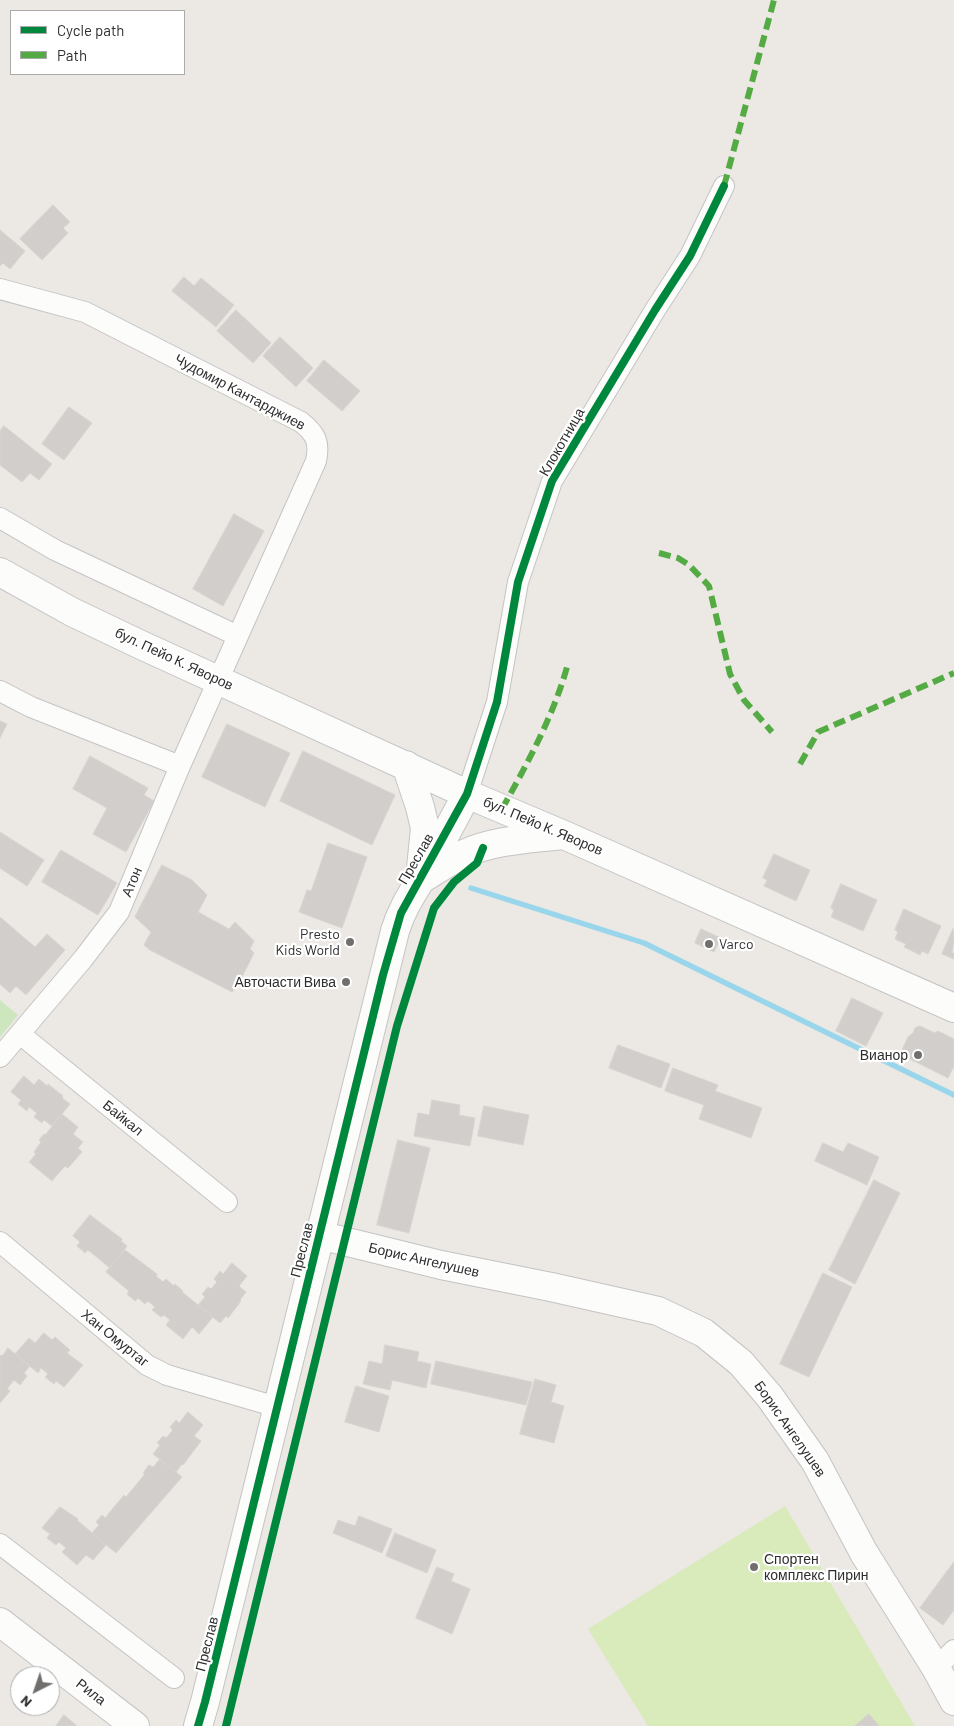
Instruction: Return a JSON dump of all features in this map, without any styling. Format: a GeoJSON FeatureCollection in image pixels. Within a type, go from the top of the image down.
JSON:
{"type":"FeatureCollection","features":[{"type":"Feature","properties":{"kind":"street","name":"Клокотница"},"geometry":{"type":"LineString","coordinates":[[467,794],[497,702],[518,582],[552,482],[655,310],[690,256],[724,186]]}},
{"type":"Feature","properties":{"kind":"street","name":"Чудомир Кантарджиев"},"geometry":{"type":"LineString","coordinates":[[0,289],[84,312],[302,422],[311,430],[317,441],[316,461],[218,680]]}},
{"type":"Feature","properties":{"kind":"street"},"geometry":{"type":"LineString","coordinates":[[0,518],[55,550],[238,636]]}},
{"type":"Feature","properties":{"kind":"street","name":"бул. Пейо К. Яворов"},"geometry":{"type":"LineString","coordinates":[[0,572],[72,612],[467,794],[954,1008]]}},
{"type":"Feature","properties":{"kind":"street","name":"Атон"},"geometry":{"type":"LineString","coordinates":[[0,1057],[83,959],[118,912],[218,680]]}},
{"type":"Feature","properties":{"kind":"street"},"geometry":{"type":"LineString","coordinates":[[0,691],[31,707],[180,766]]}},
{"type":"Feature","properties":{"kind":"street"},"geometry":{"type":"LineString","coordinates":[[406,765],[425,828],[420,880]]}},
{"type":"Feature","properties":{"kind":"street","name":"Преслав"},"geometry":{"type":"LineString","coordinates":[[198,1726],[395,931],[401,913],[467,794]]}},
{"type":"Feature","properties":{"kind":"street"},"geometry":{"type":"LineString","coordinates":[[420,880],[464,854],[487,846],[510,841],[564,835]]}},
{"type":"Feature","properties":{"kind":"street","name":"Байкал"},"geometry":{"type":"LineString","coordinates":[[20,1034],[227,1202]]}},
{"type":"Feature","properties":{"kind":"street","name":"Борис Ангелушев"},"geometry":{"type":"LineString","coordinates":[[319,1235],[441,1265],[551,1287],[658,1312],[704,1333],[741,1363],[770,1397],[816,1461],[864,1553],[945,1659],[954,1701]]}},
{"type":"Feature","properties":{"kind":"street","name":"Хан Омуртаг"},"geometry":{"type":"LineString","coordinates":[[0,1242],[147,1365],[167,1375],[277,1407]]}},
{"type":"Feature","properties":{"kind":"street"},"geometry":{"type":"LineString","coordinates":[[0,1544],[174,1678]]}},
{"type":"Feature","properties":{"kind":"street","name":"Рила"},"geometry":{"type":"LineString","coordinates":[[0,1622],[135,1726]]}},
{"type":"Feature","properties":{"kind":"green space"},"geometry":{"type":"Polygon","coordinates":[[[0,1000],[18,1015],[0,1037],[0,1000]]]}},
{"type":"Feature","properties":{"kind":"green space","name":"Спортен комплекс Пирин"},"geometry":{"type":"Polygon","coordinates":[[[785,1506],[915,1726],[648,1726],[588,1629],[785,1506]]]}},
{"type":"Feature","properties":{"kind":"building"},"geometry":{"type":"Polygon","coordinates":[[[53,205],[70,222],[63,228],[68,233],[42,260],[20,239],[53,205]]]}},
{"type":"Feature","properties":{"kind":"building"},"geometry":{"type":"Polygon","coordinates":[[[0,230],[25,251],[10,269],[3,263],[0,266],[0,230]]]}},
{"type":"Feature","properties":{"kind":"building"},"geometry":{"type":"Polygon","coordinates":[[[184,277],[194,286],[201,278],[234,305],[216,327],[172,291],[184,277]]]}},
{"type":"Feature","properties":{"kind":"building"},"geometry":{"type":"Polygon","coordinates":[[[236,310],[271,343],[253,363],[217,331],[236,310]]]}},
{"type":"Feature","properties":{"kind":"building"},"geometry":{"type":"Polygon","coordinates":[[[280,337],[313,368],[296,387],[263,356],[280,337]]]}},
{"type":"Feature","properties":{"kind":"building"},"geometry":{"type":"Polygon","coordinates":[[[324,360],[360,391],[342,411],[307,381],[324,360]]]}},
{"type":"Feature","properties":{"kind":"building"},"geometry":{"type":"Polygon","coordinates":[[[69,407],[92,423],[64,460],[42,444],[69,407]]]}},
{"type":"Feature","properties":{"kind":"building"},"geometry":{"type":"Polygon","coordinates":[[[4,426],[52,464],[39,480],[30,473],[22,482],[0,465],[0,431],[4,426]]]}},
{"type":"Feature","properties":{"kind":"building"},"geometry":{"type":"Polygon","coordinates":[[[234,514],[264,531],[223,606],[193,589],[234,514]]]}},
{"type":"Feature","properties":{"kind":"building"},"geometry":{"type":"Polygon","coordinates":[[[0,721],[7,724],[0,738],[0,721]]]}},
{"type":"Feature","properties":{"kind":"building"},"geometry":{"type":"Polygon","coordinates":[[[227,724],[290,753],[265,807],[202,777],[227,724]]]}},
{"type":"Feature","properties":{"kind":"building"},"geometry":{"type":"Polygon","coordinates":[[[303,751],[395,795],[372,845],[280,801],[303,751]]]}},
{"type":"Feature","properties":{"kind":"building"},"geometry":{"type":"Polygon","coordinates":[[[90,756],[148,788],[144,795],[154,801],[126,852],[93,834],[107,808],[73,789],[90,756]]]}},
{"type":"Feature","properties":{"kind":"building"},"geometry":{"type":"Polygon","coordinates":[[[0,832],[44,860],[27,886],[0,868],[0,832]]]}},
{"type":"Feature","properties":{"kind":"building"},"geometry":{"type":"Polygon","coordinates":[[[328,843],[367,857],[342,928],[299,912],[307,890],[311,891],[328,843]]]}},
{"type":"Feature","properties":{"kind":"building"},"geometry":{"type":"Polygon","coordinates":[[[61,850],[117,883],[98,915],[42,882],[61,850]]]}},
{"type":"Feature","properties":{"kind":"building"},"geometry":{"type":"Polygon","coordinates":[[[774,854],[810,870],[796,901],[764,886],[767,880],[763,878],[774,854]]]}},
{"type":"Feature","properties":{"kind":"building"},"geometry":{"type":"Polygon","coordinates":[[[162,865],[192,880],[207,895],[198,912],[229,929],[235,922],[254,941],[250,949],[254,953],[238,985],[232,992],[150,950],[144,945],[151,932],[135,917],[162,865]]]}},
{"type":"Feature","properties":{"kind":"building"},"geometry":{"type":"Polygon","coordinates":[[[841,884],[877,900],[863,931],[831,917],[834,910],[831,908],[841,884]]]}},
{"type":"Feature","properties":{"kind":"building"},"geometry":{"type":"Polygon","coordinates":[[[904,909],[941,926],[928,954],[922,951],[920,955],[904,947],[906,944],[895,939],[898,932],[895,930],[904,909]]]}},
{"type":"Feature","properties":{"kind":"building"},"geometry":{"type":"Polygon","coordinates":[[[0,917],[35,947],[47,934],[65,950],[26,995],[16,986],[10,993],[0,984],[0,917]]]}},
{"type":"Feature","properties":{"kind":"building"},"geometry":{"type":"Polygon","coordinates":[[[701,929],[721,938],[714,952],[695,943],[701,929]]]}},
{"type":"Feature","properties":{"kind":"building"},"geometry":{"type":"Polygon","coordinates":[[[953,929],[952,953],[954,953],[954,959],[942,954],[953,929]]]}},
{"type":"Feature","properties":{"kind":"building"},"geometry":{"type":"Polygon","coordinates":[[[852,998],[883,1013],[866,1046],[836,1031],[852,998]]]}},
{"type":"Feature","properties":{"kind":"building"},"geometry":{"type":"Polygon","coordinates":[[[920,1026],[935,1033],[938,1031],[954,1039],[954,1066],[948,1078],[900,1054],[908,1037],[915,1028],[920,1026]]]}},
{"type":"Feature","properties":{"kind":"building"},"geometry":{"type":"Polygon","coordinates":[[[618,1045],[670,1064],[661,1088],[609,1068],[618,1045]]]}},
{"type":"Feature","properties":{"kind":"building"},"geometry":{"type":"Polygon","coordinates":[[[673,1068],[718,1085],[715,1091],[762,1108],[751,1138],[699,1119],[704,1105],[665,1091],[673,1068]]]}},
{"type":"Feature","properties":{"kind":"building"},"geometry":{"type":"Polygon","coordinates":[[[24,1076],[34,1085],[39,1079],[47,1086],[48,1084],[70,1104],[52,1126],[44,1120],[42,1123],[34,1117],[37,1113],[29,1107],[27,1111],[18,1104],[21,1100],[11,1092],[24,1076]]]}},
{"type":"Feature","properties":{"kind":"building"},"geometry":{"type":"Polygon","coordinates":[[[432,1100],[460,1105],[459,1115],[475,1118],[470,1146],[414,1136],[418,1113],[429,1115],[432,1100]]]}},
{"type":"Feature","properties":{"kind":"building"},"geometry":{"type":"Polygon","coordinates":[[[484,1106],[529,1115],[523,1145],[478,1136],[484,1106]]]}},
{"type":"Feature","properties":{"kind":"building"},"geometry":{"type":"Polygon","coordinates":[[[62,1114],[78,1127],[73,1134],[83,1142],[78,1148],[82,1152],[68,1168],[65,1166],[52,1181],[29,1162],[36,1154],[34,1152],[41,1142],[39,1140],[62,1114]]]}},
{"type":"Feature","properties":{"kind":"building"},"geometry":{"type":"Polygon","coordinates":[[[398,1140],[430,1148],[409,1233],[377,1225],[398,1140]]]}},
{"type":"Feature","properties":{"kind":"building"},"geometry":{"type":"Polygon","coordinates":[[[823,1143],[843,1152],[848,1143],[879,1157],[867,1185],[815,1161],[823,1143]]]}},
{"type":"Feature","properties":{"kind":"building"},"geometry":{"type":"Polygon","coordinates":[[[874,1180],[900,1193],[855,1284],[829,1270],[874,1180]]]}},
{"type":"Feature","properties":{"kind":"building"},"geometry":{"type":"Polygon","coordinates":[[[90,1215],[122,1239],[121,1241],[127,1246],[110,1268],[88,1250],[85,1253],[77,1246],[80,1242],[73,1236],[90,1215]]]}},
{"type":"Feature","properties":{"kind":"building"},"geometry":{"type":"Polygon","coordinates":[[[125,1250],[157,1274],[156,1276],[163,1282],[166,1279],[174,1286],[175,1284],[213,1317],[199,1334],[192,1327],[183,1339],[166,1325],[170,1320],[164,1315],[161,1317],[152,1310],[155,1307],[148,1301],[145,1304],[138,1298],[135,1301],[127,1294],[129,1291],[106,1272],[125,1250]]]}},
{"type":"Feature","properties":{"kind":"building"},"geometry":{"type":"Polygon","coordinates":[[[232,1263],[247,1276],[239,1286],[246,1292],[228,1318],[226,1316],[220,1323],[198,1305],[205,1297],[202,1294],[208,1287],[211,1289],[217,1282],[214,1279],[220,1271],[223,1274],[232,1263]]]}},
{"type":"Feature","properties":{"kind":"building"},"geometry":{"type":"Polygon","coordinates":[[[823,1273],[852,1287],[809,1377],[780,1364],[823,1273]]]}},
{"type":"Feature","properties":{"kind":"building"},"geometry":{"type":"Polygon","coordinates":[[[44,1333],[52,1340],[55,1337],[70,1350],[67,1353],[83,1365],[64,1387],[56,1381],[54,1384],[45,1377],[48,1374],[41,1368],[38,1373],[15,1354],[29,1338],[35,1343],[44,1333]]]}},
{"type":"Feature","properties":{"kind":"building"},"geometry":{"type":"Polygon","coordinates":[[[385,1345],[419,1352],[417,1361],[431,1364],[426,1388],[392,1380],[390,1390],[363,1384],[369,1361],[382,1364],[385,1345]]]}},
{"type":"Feature","properties":{"kind":"building"},"geometry":{"type":"Polygon","coordinates":[[[8,1348],[30,1366],[24,1373],[27,1376],[20,1385],[14,1380],[7,1389],[10,1391],[0,1403],[0,1355],[2,1356],[8,1348]]]}},
{"type":"Feature","properties":{"kind":"building"},"geometry":{"type":"Polygon","coordinates":[[[436,1361],[532,1382],[526,1405],[431,1384],[436,1361]]]}},
{"type":"Feature","properties":{"kind":"building"},"geometry":{"type":"Polygon","coordinates":[[[535,1379],[556,1385],[551,1402],[564,1406],[554,1443],[520,1434],[535,1379]]]}},
{"type":"Feature","properties":{"kind":"building"},"geometry":{"type":"Polygon","coordinates":[[[356,1386],[389,1396],[379,1432],[345,1422],[356,1386]]]}},
{"type":"Feature","properties":{"kind":"building"},"geometry":{"type":"Polygon","coordinates":[[[188,1412],[203,1425],[194,1436],[201,1441],[176,1472],[153,1454],[160,1445],[157,1443],[163,1436],[166,1438],[173,1430],[170,1427],[176,1420],[179,1423],[188,1412]]]}},
{"type":"Feature","properties":{"kind":"building"},"geometry":{"type":"Polygon","coordinates":[[[160,1459],[182,1477],[116,1553],[92,1533],[99,1525],[96,1522],[102,1515],[105,1518],[124,1495],[126,1497],[145,1474],[143,1473],[149,1465],[153,1467],[160,1459]]]}},
{"type":"Feature","properties":{"kind":"building"},"geometry":{"type":"Polygon","coordinates":[[[60,1507],[78,1519],[106,1545],[93,1560],[86,1555],[77,1565],[62,1552],[66,1548],[59,1542],[56,1545],[47,1538],[50,1534],[42,1528],[60,1507]]]}},
{"type":"Feature","properties":{"kind":"building"},"geometry":{"type":"Polygon","coordinates":[[[359,1516],[392,1529],[382,1553],[333,1533],[338,1520],[355,1526],[359,1516]]]}},
{"type":"Feature","properties":{"kind":"building"},"geometry":{"type":"Polygon","coordinates":[[[395,1533],[436,1550],[427,1573],[386,1556],[395,1533]]]}},
{"type":"Feature","properties":{"kind":"building"},"geometry":{"type":"Polygon","coordinates":[[[954,1562],[954,1610],[943,1625],[920,1608],[954,1562]]]}},
{"type":"Feature","properties":{"kind":"building"},"geometry":{"type":"Polygon","coordinates":[[[437,1567],[454,1574],[451,1581],[470,1589],[452,1634],[416,1618],[437,1567]]]}},
{"type":"Feature","properties":{"kind":"building"},"geometry":{"type":"Polygon","coordinates":[[[869,1714],[879,1726],[855,1726],[869,1714]]]}},
{"type":"Feature","properties":{"kind":"building"},"geometry":{"type":"Polygon","coordinates":[[[64,1715],[77,1726],[56,1726],[64,1715]]]}},
{"type":"Feature","properties":{"kind":"waterway"},"geometry":{"type":"LineString","coordinates":[[471,888],[644,943],[954,1095]]}},
{"type":"Feature","properties":{"kind":"marked path"},"geometry":{"type":"LineString","coordinates":[[724,186],[774,0]]}},
{"type":"Feature","properties":{"kind":"marked path"},"geometry":{"type":"LineString","coordinates":[[659,553],[678,558],[689,565],[709,586],[730,674],[744,700],[772,732]]}},
{"type":"Feature","properties":{"kind":"marked path"},"geometry":{"type":"LineString","coordinates":[[502,809],[547,722],[567,667]]}},
{"type":"Feature","properties":{"kind":"marked path"},"geometry":{"type":"LineString","coordinates":[[800,764],[818,732],[954,673]]}},
{"type":"Feature","properties":{"kind":"cycle path"},"geometry":{"type":"LineString","coordinates":[[198,1726],[383,975],[401,913],[467,794],[497,702],[518,582],[552,481],[655,310],[690,256],[724,186]]}},
{"type":"Feature","properties":{"kind":"cycle path"},"geometry":{"type":"LineString","coordinates":[[226,1726],[397,1026],[434,908],[454,882],[477,863],[483,848]]}},
{"type":"Feature","properties":{"kind":"place","name":"Presto Kids World"},"geometry":{"type":"Point","coordinates":[350,942]}},
{"type":"Feature","properties":{"kind":"place","name":"Varco"},"geometry":{"type":"Point","coordinates":[709,944]}},
{"type":"Feature","properties":{"kind":"place","name":"Авточасти Вива"},"geometry":{"type":"Point","coordinates":[346,982]}},
{"type":"Feature","properties":{"kind":"place","name":"Вианор"},"geometry":{"type":"Point","coordinates":[918,1055]}},
{"type":"Feature","properties":{"kind":"place","name":"Спортен комплекс Пирин"},"geometry":{"type":"Point","coordinates":[754,1567]}}]}
